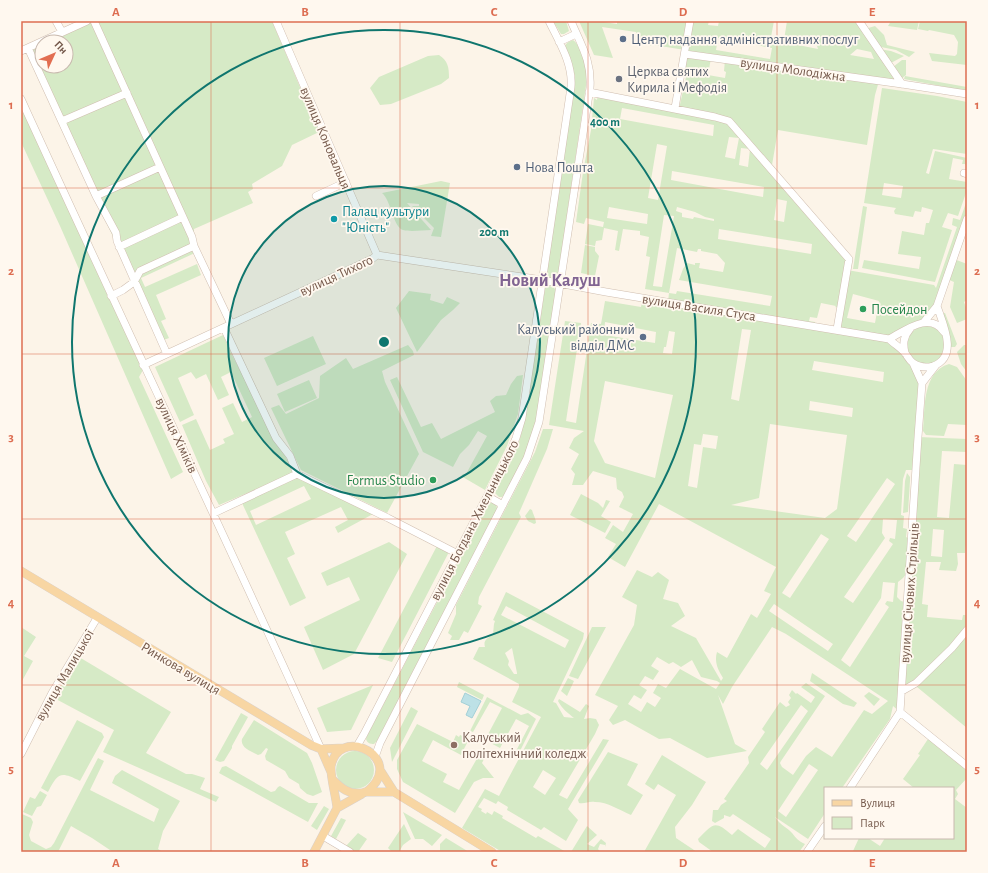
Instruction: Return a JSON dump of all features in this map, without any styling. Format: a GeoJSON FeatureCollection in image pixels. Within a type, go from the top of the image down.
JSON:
{"type":"FeatureCollection","features":[{"type":"Feature","properties":{"kind":"main road","name":"Ринкова вулиця"},"geometry":{"type":"LineString","coordinates":[[21,572],[311,745],[321,749]]}},
{"type":"Feature","properties":{"kind":"main road"},"geometry":{"type":"LineString","coordinates":[[394,792],[346,792],[332,776],[321,749],[357,746],[364,748],[375,757],[380,770],[394,792],[492,852]]}},
{"type":"Feature","properties":{"kind":"main road"},"geometry":{"type":"LineString","coordinates":[[337,808],[332,776],[332,764],[339,751],[344,748]]}},
{"type":"Feature","properties":{"kind":"main road"},"geometry":{"type":"LineString","coordinates":[[314,852],[337,808],[371,788],[378,779],[380,770]]}},
{"type":"Feature","properties":{"kind":"street"},"geometry":{"type":"LineString","coordinates":[[56,21],[62,32]]}},
{"type":"Feature","properties":{"kind":"street"},"geometry":{"type":"LineString","coordinates":[[21,51],[87,21]]}},
{"type":"Feature","properties":{"kind":"street"},"geometry":{"type":"LineString","coordinates":[[94,21],[192,237],[194,246],[231,324]]}},
{"type":"Feature","properties":{"kind":"street","name":"вулиця Коновальця"},"geometry":{"type":"LineString","coordinates":[[276,21],[377,255]]}},
{"type":"Feature","properties":{"kind":"street","name":"вулиця Богдана Хмельницького"},"geometry":{"type":"LineString","coordinates":[[357,746],[458,554],[516,438],[522,418],[572,81],[569,65],[549,21]]}},
{"type":"Feature","properties":{"kind":"street","name":"вулиця Богдана Хмельницького"},"geometry":{"type":"LineString","coordinates":[[375,757],[380,743],[527,458],[539,422],[561,284],[591,75],[586,55],[571,21]]}},
{"type":"Feature","properties":{"kind":"street"},"geometry":{"type":"LineString","coordinates":[[858,21],[902,84]]}},
{"type":"Feature","properties":{"kind":"street"},"geometry":{"type":"LineString","coordinates":[[675,108],[690,24]]}},
{"type":"Feature","properties":{"kind":"street"},"geometry":{"type":"LineString","coordinates":[[559,42],[576,34]]}},
{"type":"Feature","properties":{"kind":"street"},"geometry":{"type":"LineString","coordinates":[[28,48],[96,196],[116,233],[119,247],[167,354]]}},
{"type":"Feature","properties":{"kind":"street","name":"вулиця Молодіжна"},"geometry":{"type":"LineString","coordinates":[[685,54],[967,94]]}},
{"type":"Feature","properties":{"kind":"street"},"geometry":{"type":"LineString","coordinates":[[62,121],[126,92]]}},
{"type":"Feature","properties":{"kind":"street"},"geometry":{"type":"LineString","coordinates":[[589,92],[675,108],[726,120],[849,259],[837,330]]}},
{"type":"Feature","properties":{"kind":"street","name":"вулиця Хіміків"},"geometry":{"type":"LineString","coordinates":[[21,99],[111,296],[214,512],[321,749]]}},
{"type":"Feature","properties":{"kind":"street"},"geometry":{"type":"LineString","coordinates":[[96,196],[160,167]]}},
{"type":"Feature","properties":{"kind":"street"},"geometry":{"type":"LineString","coordinates":[[316,196],[346,182]]}},
{"type":"Feature","properties":{"kind":"street"},"geometry":{"type":"LineString","coordinates":[[119,247],[183,217]]}},
{"type":"Feature","properties":{"kind":"street"},"geometry":{"type":"LineString","coordinates":[[924,322],[937,306],[967,219]]}},
{"type":"Feature","properties":{"kind":"street"},"geometry":{"type":"LineString","coordinates":[[111,296],[134,282],[140,271],[194,246]]}},
{"type":"Feature","properties":{"kind":"street","name":"вулиця Тихого"},"geometry":{"type":"LineString","coordinates":[[144,365],[372,259],[377,255],[561,284]]}},
{"type":"Feature","properties":{"kind":"street","name":"вулиця Василя Стуса"},"geometry":{"type":"LineString","coordinates":[[561,284],[889,339]]}},
{"type":"Feature","properties":{"kind":"street"},"geometry":{"type":"LineString","coordinates":[[922,383],[945,356],[948,350],[948,343],[937,306]]}},
{"type":"Feature","properties":{"kind":"street"},"geometry":{"type":"LineString","coordinates":[[905,353],[889,339],[917,324],[924,322],[937,325],[943,330],[946,336]]}},
{"type":"Feature","properties":{"kind":"street"},"geometry":{"type":"LineString","coordinates":[[224,328],[276,438],[290,456],[297,474],[458,554]]}},
{"type":"Feature","properties":{"kind":"street"},"geometry":{"type":"LineString","coordinates":[[911,328],[906,333],[903,347],[908,359],[923,367],[938,363]]}},
{"type":"Feature","properties":{"kind":"street","name":"вулиця Січових Стрільців"},"geometry":{"type":"LineString","coordinates":[[851,787],[900,712],[922,383],[913,363]]}},
{"type":"Feature","properties":{"kind":"street"},"geometry":{"type":"LineString","coordinates":[[214,512],[297,474]]}},
{"type":"Feature","properties":{"kind":"street"},"geometry":{"type":"LineString","coordinates":[[487,496],[503,505]]}},
{"type":"Feature","properties":{"kind":"street","name":"вулиця Малицької"},"geometry":{"type":"LineString","coordinates":[[21,754],[52,693],[97,618]]}},
{"type":"Feature","properties":{"kind":"street"},"geometry":{"type":"LineString","coordinates":[[902,691],[916,682],[952,648],[967,630]]}},
{"type":"Feature","properties":{"kind":"street"},"geometry":{"type":"LineString","coordinates":[[900,712],[967,766]]}},
{"type":"Feature","properties":{"kind":"street"},"geometry":{"type":"LineString","coordinates":[[807,852],[824,827]]}},
{"type":"Feature","properties":{"kind":"street"},"geometry":{"type":"LineString","coordinates":[[323,836],[350,852]]}},
{"type":"Feature","properties":{"kind":"green space"},"geometry":{"type":"Polygon","coordinates":[[[94,21],[272,21],[319,132],[292,145],[282,166],[252,184],[253,189],[248,192],[253,203],[194,229],[194,246],[197,252],[141,278],[145,287],[197,264],[201,275],[156,295],[166,319],[161,321],[169,338],[161,341],[38,74],[74,74],[74,34],[66,34],[94,21]]]}},
{"type":"Feature","properties":{"kind":"green space"},"geometry":{"type":"Polygon","coordinates":[[[553,21],[566,21],[569,31],[561,34],[553,21]]]}},
{"type":"Feature","properties":{"kind":"green space"},"geometry":{"type":"Polygon","coordinates":[[[579,21],[604,21],[617,24],[617,21],[709,21],[708,25],[718,26],[719,21],[774,21],[771,37],[784,40],[787,21],[857,21],[902,84],[879,81],[875,95],[867,145],[778,130],[771,169],[849,259],[847,270],[934,285],[936,288],[957,227],[952,225],[953,218],[960,220],[967,200],[967,220],[954,259],[967,264],[967,300],[964,302],[967,310],[967,319],[957,323],[950,307],[954,282],[947,279],[937,306],[924,322],[890,339],[905,353],[922,383],[918,437],[967,439],[967,452],[942,451],[937,517],[949,518],[954,464],[967,465],[967,535],[965,553],[957,553],[958,564],[956,571],[939,570],[941,562],[926,562],[922,604],[928,605],[927,617],[962,620],[963,615],[967,615],[967,728],[917,687],[916,683],[902,691],[900,712],[893,706],[890,719],[843,787],[824,787],[824,815],[808,839],[775,817],[797,839],[805,844],[799,852],[713,852],[699,842],[698,839],[711,827],[717,825],[732,835],[738,829],[765,848],[771,839],[733,814],[730,817],[724,815],[724,818],[715,823],[712,821],[713,810],[718,810],[721,805],[727,801],[724,799],[749,763],[748,757],[765,732],[762,729],[780,702],[786,707],[790,705],[788,702],[791,698],[789,695],[792,690],[811,703],[815,697],[801,687],[806,683],[825,696],[780,763],[782,767],[793,775],[806,756],[816,747],[832,757],[864,710],[872,714],[888,701],[786,634],[772,627],[732,687],[723,704],[718,695],[735,744],[747,751],[707,758],[670,738],[659,739],[625,720],[613,725],[609,720],[618,706],[595,695],[634,625],[637,605],[622,597],[637,570],[652,577],[658,572],[669,580],[663,599],[678,603],[685,616],[671,626],[696,638],[721,681],[723,678],[717,666],[717,652],[727,658],[751,614],[757,618],[771,594],[764,591],[776,567],[659,504],[625,567],[608,557],[616,544],[605,538],[613,525],[623,532],[633,514],[619,507],[624,497],[622,492],[617,489],[616,478],[593,471],[583,485],[572,485],[575,474],[571,469],[579,454],[569,448],[574,438],[584,431],[549,425],[565,321],[581,323],[566,421],[576,423],[591,323],[601,324],[605,301],[641,307],[643,298],[668,302],[669,293],[645,289],[650,257],[646,256],[649,237],[640,235],[640,231],[623,229],[619,251],[615,250],[618,231],[604,228],[602,240],[596,241],[595,246],[585,244],[588,224],[603,227],[604,222],[586,218],[584,224],[576,222],[591,130],[594,98],[597,100],[598,93],[679,109],[686,77],[681,75],[685,50],[654,45],[652,43],[651,46],[636,35],[636,32],[602,27],[613,58],[594,55],[579,21]],[[718,38],[716,50],[770,59],[772,48],[718,38]],[[794,39],[793,44],[818,49],[816,43],[794,39]],[[857,49],[850,55],[874,59],[871,52],[857,49]],[[711,58],[708,75],[725,78],[726,72],[724,71],[725,60],[711,58]],[[622,108],[620,119],[713,136],[714,125],[622,108]],[[729,137],[725,157],[735,159],[739,138],[729,137]],[[657,144],[648,198],[658,200],[667,146],[657,144]],[[741,148],[739,165],[748,167],[750,149],[741,148]],[[672,171],[671,180],[763,197],[764,187],[672,171]],[[777,199],[774,220],[784,222],[787,201],[777,199]],[[609,207],[607,218],[647,224],[648,214],[609,207]],[[677,207],[676,211],[682,213],[682,217],[693,219],[694,217],[714,221],[714,219],[677,207]],[[664,215],[653,286],[662,287],[674,216],[664,215]],[[719,229],[718,239],[811,254],[812,244],[719,229]],[[677,248],[669,293],[676,294],[677,291],[770,306],[772,296],[679,280],[687,263],[695,265],[695,263],[700,263],[699,268],[723,272],[725,263],[717,254],[701,251],[701,249],[698,249],[697,252],[677,248]],[[853,294],[847,318],[875,323],[879,301],[853,294]],[[821,303],[817,318],[810,317],[809,321],[815,322],[815,326],[835,329],[840,308],[821,303]],[[605,322],[604,335],[655,343],[656,332],[605,322]],[[742,329],[731,399],[739,401],[751,330],[742,329]],[[669,331],[666,347],[664,347],[663,353],[672,354],[675,332],[669,331]],[[814,361],[812,370],[883,382],[884,372],[814,361]],[[605,381],[594,441],[605,463],[655,478],[673,395],[605,381]],[[810,401],[809,410],[852,417],[853,408],[810,401]],[[770,424],[759,498],[731,505],[825,518],[837,509],[847,435],[770,424]],[[703,434],[701,445],[694,444],[688,486],[697,488],[703,447],[716,449],[718,436],[703,434]],[[906,470],[903,479],[901,515],[904,516],[903,528],[907,529],[906,537],[912,540],[916,470],[906,470]],[[887,478],[847,536],[856,542],[895,484],[887,478]],[[883,519],[882,533],[885,538],[844,597],[853,603],[893,544],[889,541],[890,538],[895,539],[897,520],[883,519]],[[933,529],[931,556],[942,557],[944,530],[933,529]],[[821,534],[782,593],[790,598],[829,539],[821,534]],[[910,569],[898,582],[897,597],[901,601],[908,603],[910,569]],[[883,582],[881,598],[841,660],[850,667],[889,607],[885,604],[887,601],[893,602],[895,583],[883,582]],[[774,604],[769,611],[828,651],[833,644],[774,604]],[[657,657],[651,666],[659,671],[653,680],[645,676],[639,685],[647,690],[641,699],[634,695],[628,704],[641,712],[647,702],[655,707],[661,698],[653,693],[658,684],[666,688],[680,669],[716,689],[720,683],[701,677],[692,660],[681,667],[673,662],[669,664],[657,657]],[[801,705],[760,764],[767,770],[808,711],[801,705]],[[809,764],[778,811],[786,817],[818,770],[809,764]]]}},
{"type":"Feature","properties":{"kind":"green space"},"geometry":{"type":"Polygon","coordinates":[[[891,21],[919,21],[917,30],[888,26],[891,21]]]}},
{"type":"Feature","properties":{"kind":"green space"},"geometry":{"type":"Polygon","coordinates":[[[920,21],[967,21],[967,65],[932,61],[929,53],[955,56],[957,54],[958,42],[954,35],[918,29],[920,21]]]}},
{"type":"Feature","properties":{"kind":"green space"},"geometry":{"type":"Polygon","coordinates":[[[875,26],[884,35],[887,45],[915,52],[909,57],[896,50],[876,46],[865,29],[875,26]]]}},
{"type":"Feature","properties":{"kind":"green space"},"geometry":{"type":"Polygon","coordinates":[[[573,40],[581,52],[585,64],[587,79],[558,276],[554,279],[550,278],[546,274],[575,76],[565,47],[567,43],[573,40]]]}},
{"type":"Feature","properties":{"kind":"green space"},"geometry":{"type":"Polygon","coordinates":[[[34,49],[34,65],[28,52],[34,49]]]}},
{"type":"Feature","properties":{"kind":"green space"},"geometry":{"type":"Polygon","coordinates":[[[879,49],[891,51],[904,56],[889,64],[879,49]]]}},
{"type":"Feature","properties":{"kind":"green space"},"geometry":{"type":"Polygon","coordinates":[[[439,55],[447,65],[449,78],[441,84],[391,104],[380,105],[370,88],[379,77],[428,56],[439,55]]]}},
{"type":"Feature","properties":{"kind":"green space"},"geometry":{"type":"Polygon","coordinates":[[[902,60],[906,60],[906,75],[901,79],[893,67],[902,60]]]}},
{"type":"Feature","properties":{"kind":"green space"},"geometry":{"type":"Polygon","coordinates":[[[905,76],[967,87],[967,91],[904,79],[905,76]]]}},
{"type":"Feature","properties":{"kind":"green space"},"geometry":{"type":"Polygon","coordinates":[[[882,88],[967,102],[967,154],[933,149],[926,173],[929,174],[935,151],[967,158],[967,167],[965,164],[962,164],[963,160],[953,158],[949,179],[967,182],[967,190],[958,216],[948,213],[942,227],[952,230],[935,282],[862,268],[864,260],[919,269],[921,257],[898,254],[902,231],[924,235],[926,223],[929,223],[933,210],[922,207],[921,212],[915,211],[913,217],[895,214],[894,211],[896,208],[864,203],[882,88]],[[884,183],[882,195],[901,198],[903,186],[884,183]]]}},
{"type":"Feature","properties":{"kind":"green space"},"geometry":{"type":"Polygon","coordinates":[[[21,105],[143,370],[139,377],[183,472],[171,479],[60,226],[21,142],[21,105]]]}},
{"type":"Feature","properties":{"kind":"green space"},"geometry":{"type":"Polygon","coordinates":[[[441,181],[450,183],[441,237],[431,236],[434,228],[412,206],[419,206],[419,204],[407,203],[431,230],[410,231],[400,228],[394,219],[388,201],[382,193],[441,181]]]}},
{"type":"Feature","properties":{"kind":"green space"},"geometry":{"type":"Polygon","coordinates":[[[863,206],[867,207],[858,269],[853,269],[863,206]]]}},
{"type":"Feature","properties":{"kind":"green space"},"geometry":{"type":"Polygon","coordinates":[[[585,245],[595,247],[595,251],[599,256],[595,276],[581,273],[585,245]]]}},
{"type":"Feature","properties":{"kind":"green space"},"geometry":{"type":"Polygon","coordinates":[[[549,286],[556,290],[536,420],[524,457],[505,494],[502,497],[499,497],[495,493],[496,489],[519,442],[525,419],[545,288],[549,286]]]}},
{"type":"Feature","properties":{"kind":"green space"},"geometry":{"type":"Polygon","coordinates":[[[409,291],[431,294],[430,300],[443,304],[447,297],[460,303],[441,320],[417,352],[396,308],[409,291]]]}},
{"type":"Feature","properties":{"kind":"green space"},"geometry":{"type":"Polygon","coordinates":[[[944,313],[957,344],[955,347],[951,347],[943,316],[944,313]]]}},
{"type":"Feature","properties":{"kind":"green space"},"geometry":{"type":"Polygon","coordinates":[[[922,326],[930,326],[937,329],[942,334],[945,345],[942,356],[937,361],[930,364],[922,364],[915,361],[910,356],[907,349],[907,341],[910,334],[915,329],[922,326]]]}},
{"type":"Feature","properties":{"kind":"green space"},"geometry":{"type":"Polygon","coordinates":[[[223,335],[294,473],[219,505],[206,481],[182,425],[196,419],[210,450],[225,443],[223,439],[234,434],[222,408],[233,403],[242,422],[252,417],[231,372],[221,377],[229,395],[218,400],[206,374],[196,379],[191,372],[178,378],[194,415],[180,422],[155,367],[223,335]]]}},
{"type":"Feature","properties":{"kind":"green space"},"geometry":{"type":"Polygon","coordinates":[[[313,336],[326,364],[277,386],[264,358],[313,336]]]}},
{"type":"Feature","properties":{"kind":"green space"},"geometry":{"type":"Polygon","coordinates":[[[408,345],[413,351],[414,355],[382,371],[385,382],[419,454],[387,513],[301,470],[271,408],[279,405],[286,414],[319,398],[320,376],[346,358],[353,369],[408,345]]]}},
{"type":"Feature","properties":{"kind":"green space"},"geometry":{"type":"Polygon","coordinates":[[[964,345],[967,345],[967,372],[961,364],[957,352],[964,345]]]}},
{"type":"Feature","properties":{"kind":"green space"},"geometry":{"type":"Polygon","coordinates":[[[949,364],[957,367],[967,381],[967,425],[948,424],[944,436],[926,435],[923,431],[924,412],[929,383],[940,368],[949,364]]]}},
{"type":"Feature","properties":{"kind":"green space"},"geometry":{"type":"Polygon","coordinates":[[[523,375],[518,414],[507,446],[485,490],[461,476],[466,474],[487,436],[478,431],[469,445],[460,454],[453,467],[423,452],[390,380],[397,377],[421,427],[432,423],[441,439],[495,412],[490,401],[496,396],[506,395],[517,376],[523,375]]]}},
{"type":"Feature","properties":{"kind":"green space"},"geometry":{"type":"Polygon","coordinates":[[[309,380],[317,398],[285,412],[277,394],[309,380]]]}},
{"type":"Feature","properties":{"kind":"green space"},"geometry":{"type":"Polygon","coordinates":[[[543,429],[553,429],[547,449],[519,513],[521,517],[479,597],[478,604],[482,606],[468,633],[464,631],[459,640],[450,640],[452,636],[448,633],[456,614],[456,605],[535,452],[543,429]]]}},
{"type":"Feature","properties":{"kind":"green space"},"geometry":{"type":"Polygon","coordinates":[[[907,473],[910,477],[908,512],[903,513],[905,481],[907,473]]]}},
{"type":"Feature","properties":{"kind":"green space"},"geometry":{"type":"Polygon","coordinates":[[[297,478],[373,514],[338,533],[335,527],[348,520],[341,507],[285,532],[295,554],[287,558],[306,598],[290,606],[242,503],[297,478]],[[304,486],[250,511],[256,525],[311,499],[304,486]]]}},
{"type":"Feature","properties":{"kind":"green space"},"geometry":{"type":"Polygon","coordinates":[[[581,494],[598,503],[603,508],[606,500],[610,501],[601,516],[611,522],[605,533],[570,515],[581,494]]]}},
{"type":"Feature","properties":{"kind":"green space"},"geometry":{"type":"Polygon","coordinates":[[[489,503],[496,504],[496,511],[377,741],[374,744],[371,744],[366,739],[367,736],[489,503]]]}},
{"type":"Feature","properties":{"kind":"green space"},"geometry":{"type":"Polygon","coordinates":[[[530,509],[532,510],[536,520],[536,523],[534,524],[528,521],[525,516],[530,509]]]}},
{"type":"Feature","properties":{"kind":"green space"},"geometry":{"type":"Polygon","coordinates":[[[389,542],[407,554],[354,654],[323,670],[304,627],[360,600],[349,577],[327,586],[321,573],[389,542]]]}},
{"type":"Feature","properties":{"kind":"green space"},"geometry":{"type":"Polygon","coordinates":[[[438,544],[450,550],[392,662],[378,658],[438,544]]]}},
{"type":"Feature","properties":{"kind":"green space"},"geometry":{"type":"Polygon","coordinates":[[[506,592],[584,633],[583,639],[553,702],[556,703],[564,717],[574,718],[561,706],[558,701],[559,699],[580,712],[586,704],[589,706],[584,719],[596,719],[599,725],[559,795],[567,799],[603,739],[609,740],[568,809],[578,820],[566,841],[544,827],[541,830],[507,810],[508,807],[498,801],[496,804],[484,798],[478,807],[486,814],[487,812],[492,815],[494,811],[503,816],[502,818],[536,838],[538,836],[566,852],[502,852],[462,828],[485,789],[499,796],[541,717],[512,702],[519,684],[473,659],[479,647],[485,647],[485,641],[493,634],[495,621],[493,620],[506,592]],[[506,606],[501,615],[565,648],[569,640],[506,606]],[[512,648],[505,653],[509,661],[508,665],[514,674],[517,674],[512,648]],[[543,770],[533,787],[545,795],[556,778],[543,770]]]}},
{"type":"Feature","properties":{"kind":"green space"},"geometry":{"type":"Polygon","coordinates":[[[21,627],[36,637],[24,656],[33,661],[22,681],[21,627]]]}},
{"type":"Feature","properties":{"kind":"green space"},"geometry":{"type":"Polygon","coordinates":[[[592,627],[606,627],[578,679],[569,676],[592,627]]]}},
{"type":"Feature","properties":{"kind":"green space"},"geometry":{"type":"Polygon","coordinates":[[[79,657],[171,712],[146,753],[186,774],[192,774],[205,778],[200,789],[219,797],[216,802],[103,752],[114,730],[54,698],[79,657]]]}},
{"type":"Feature","properties":{"kind":"green space"},"geometry":{"type":"Polygon","coordinates":[[[812,673],[857,703],[854,707],[843,704],[810,681],[812,673]]]}},
{"type":"Feature","properties":{"kind":"green space"},"geometry":{"type":"Polygon","coordinates":[[[568,678],[574,681],[567,696],[561,691],[568,678]]]}},
{"type":"Feature","properties":{"kind":"green space"},"geometry":{"type":"Polygon","coordinates":[[[459,682],[484,695],[482,700],[457,687],[459,682]]]}},
{"type":"Feature","properties":{"kind":"green space"},"geometry":{"type":"Polygon","coordinates":[[[373,685],[351,730],[327,732],[317,708],[373,685]]]}},
{"type":"Feature","properties":{"kind":"green space"},"geometry":{"type":"Polygon","coordinates":[[[869,692],[880,699],[874,706],[864,696],[869,692]]]}},
{"type":"Feature","properties":{"kind":"green space"},"geometry":{"type":"Polygon","coordinates":[[[487,697],[521,715],[528,713],[536,719],[519,753],[516,751],[529,726],[516,719],[500,748],[485,740],[502,708],[490,702],[473,732],[470,731],[487,697]]]}},
{"type":"Feature","properties":{"kind":"green space"},"geometry":{"type":"Polygon","coordinates":[[[411,707],[418,711],[392,762],[390,748],[411,707]]]}},
{"type":"Feature","properties":{"kind":"green space"},"geometry":{"type":"Polygon","coordinates":[[[241,713],[248,717],[232,748],[224,761],[220,762],[215,760],[241,713]]]}},
{"type":"Feature","properties":{"kind":"green space"},"geometry":{"type":"Polygon","coordinates":[[[77,720],[102,733],[104,737],[80,781],[64,775],[60,776],[54,781],[48,792],[41,788],[77,720]]]}},
{"type":"Feature","properties":{"kind":"green space"},"geometry":{"type":"Polygon","coordinates":[[[254,720],[307,753],[322,792],[313,796],[307,794],[300,788],[299,784],[289,778],[285,771],[266,760],[265,756],[268,749],[266,748],[261,754],[258,755],[244,747],[242,739],[254,720]]]}},
{"type":"Feature","properties":{"kind":"green space"},"geometry":{"type":"Polygon","coordinates":[[[417,724],[453,742],[456,735],[469,739],[461,755],[433,740],[422,761],[447,774],[443,782],[459,790],[483,748],[488,751],[482,763],[494,778],[483,778],[474,782],[455,813],[403,782],[397,769],[397,760],[417,724]]]}},
{"type":"Feature","properties":{"kind":"green space"},"geometry":{"type":"Polygon","coordinates":[[[930,736],[967,766],[967,778],[956,790],[958,794],[955,799],[967,808],[967,852],[854,852],[853,851],[859,839],[870,839],[880,846],[884,839],[954,839],[954,787],[913,787],[903,779],[920,755],[918,754],[930,736]]]}},
{"type":"Feature","properties":{"kind":"green space"},"geometry":{"type":"Polygon","coordinates":[[[351,751],[359,751],[369,756],[373,763],[373,777],[369,784],[359,789],[351,789],[341,784],[339,781],[336,774],[336,766],[341,756],[344,754],[351,751]]]}},
{"type":"Feature","properties":{"kind":"green space"},"geometry":{"type":"Polygon","coordinates":[[[608,752],[638,764],[627,785],[643,795],[631,815],[600,802],[579,803],[578,800],[608,752]]]}},
{"type":"Feature","properties":{"kind":"green space"},"geometry":{"type":"Polygon","coordinates":[[[662,755],[706,782],[692,805],[675,827],[676,838],[697,852],[644,852],[676,795],[658,784],[654,790],[645,784],[662,755]]]}},
{"type":"Feature","properties":{"kind":"green space"},"geometry":{"type":"Polygon","coordinates":[[[98,758],[104,761],[90,790],[154,822],[159,809],[112,783],[115,776],[122,770],[180,801],[163,831],[158,849],[163,852],[113,852],[71,826],[58,852],[21,852],[22,814],[31,818],[33,822],[29,835],[31,841],[46,849],[51,847],[98,758]]]}},
{"type":"Feature","properties":{"kind":"green space"},"geometry":{"type":"Polygon","coordinates":[[[226,766],[271,792],[275,791],[280,786],[309,803],[318,803],[308,822],[219,773],[222,767],[226,766]]]}},
{"type":"Feature","properties":{"kind":"green space"},"geometry":{"type":"Polygon","coordinates":[[[40,791],[47,795],[41,806],[37,807],[32,816],[23,812],[30,797],[35,799],[40,791]]]}},
{"type":"Feature","properties":{"kind":"green space"},"geometry":{"type":"Polygon","coordinates":[[[324,806],[329,809],[317,830],[311,826],[324,806]]]}},
{"type":"Feature","properties":{"kind":"green space"},"geometry":{"type":"Polygon","coordinates":[[[403,812],[442,835],[432,846],[423,839],[415,839],[403,812]]]}},
{"type":"Feature","properties":{"kind":"green space"},"geometry":{"type":"Polygon","coordinates":[[[341,818],[346,820],[336,839],[331,836],[341,818]]]}},
{"type":"Feature","properties":{"kind":"green space"},"geometry":{"type":"Polygon","coordinates":[[[404,824],[411,839],[403,845],[399,852],[392,852],[388,848],[404,824]]]}},
{"type":"Feature","properties":{"kind":"green space"},"geometry":{"type":"Polygon","coordinates":[[[587,826],[597,835],[587,844],[594,847],[601,839],[606,843],[605,847],[605,845],[600,844],[598,849],[600,852],[571,852],[587,826]]]}},
{"type":"Feature","properties":{"kind":"green space"},"geometry":{"type":"Polygon","coordinates":[[[358,833],[367,839],[358,852],[356,852],[346,846],[358,833]]]}},
{"type":"Feature","properties":{"kind":"green space"},"geometry":{"type":"Polygon","coordinates":[[[446,838],[469,852],[440,852],[440,844],[446,838]]]}},
{"type":"Feature","properties":{"kind":"water"},"geometry":{"type":"Polygon","coordinates":[[[465,693],[481,701],[472,718],[466,715],[470,706],[461,702],[465,693]]]}},
{"type":"Feature","properties":{"kind":"place","name":"Центр надання адміністративних послуг"},"geometry":{"type":"Point","coordinates":[623,39]}},
{"type":"Feature","properties":{"kind":"place","name":"Церква святих Кирила і Мефодія"},"geometry":{"type":"Point","coordinates":[619,79]}},
{"type":"Feature","properties":{"kind":"place","name":"Нова Пошта"},"geometry":{"type":"Point","coordinates":[517,167]}},
{"type":"Feature","properties":{"kind":"place","name":"Палац культури \"Юність\""},"geometry":{"type":"Point","coordinates":[334,219]}},
{"type":"Feature","properties":{"kind":"place","name":"Посейдон"},"geometry":{"type":"Point","coordinates":[863,309]}},
{"type":"Feature","properties":{"kind":"place","name":"Калуський районний відділ ДМС"},"geometry":{"type":"Point","coordinates":[643,337]}},
{"type":"Feature","properties":{"kind":"place","name":"Formus Studio"},"geometry":{"type":"Point","coordinates":[433,480]}},
{"type":"Feature","properties":{"kind":"place","name":"Калуський політехнічний коледж"},"geometry":{"type":"Point","coordinates":[454,745]}},
{"type":"Feature","properties":{"kind":"district","name":"Новий Калуш"},"geometry":{"type":"Point","coordinates":[550,280]}}]}
